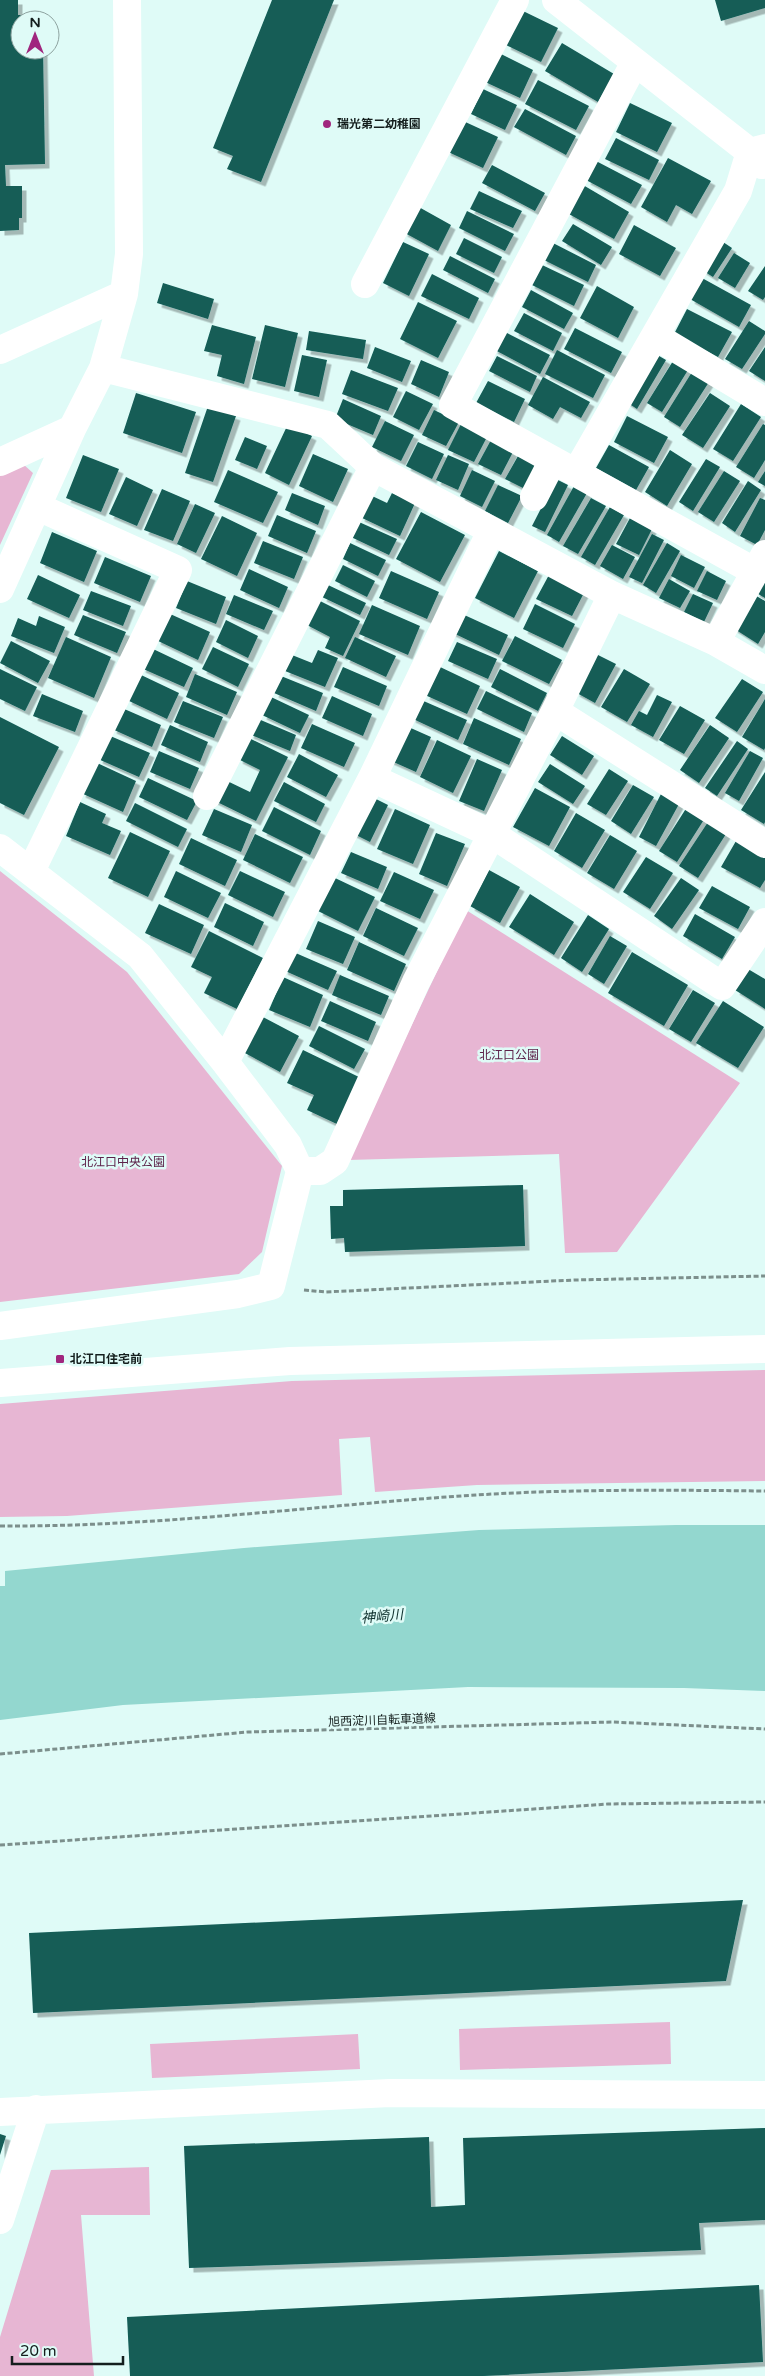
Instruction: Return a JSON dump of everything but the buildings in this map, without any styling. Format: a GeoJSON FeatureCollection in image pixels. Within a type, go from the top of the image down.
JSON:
{"type":"FeatureCollection","features":[{"type":"Feature","properties":{"kind":"street"},"geometry":{"type":"LineString","coordinates":[[0,589],[72,429],[103,368],[124,294],[129,254],[127,0]]}},
{"type":"Feature","properties":{"kind":"street"},"geometry":{"type":"LineString","coordinates":[[364,284],[515,0]]}},
{"type":"Feature","properties":{"kind":"street"},"geometry":{"type":"LineString","coordinates":[[556,0],[760,156],[576,473]]}},
{"type":"Feature","properties":{"kind":"street"},"geometry":{"type":"LineString","coordinates":[[636,62],[453,405],[576,473],[759,563],[716,642]]}},
{"type":"Feature","properties":{"kind":"street"},"geometry":{"type":"LineString","coordinates":[[0,350],[124,294]]}},
{"type":"Feature","properties":{"kind":"street"},"geometry":{"type":"LineString","coordinates":[[655,336],[765,402]]}},
{"type":"Feature","properties":{"kind":"street"},"geometry":{"type":"LineString","coordinates":[[103,368],[328,425],[373,467],[612,596],[716,642],[765,670]]}},
{"type":"Feature","properties":{"kind":"street"},"geometry":{"type":"LineString","coordinates":[[0,462],[72,429]]}},
{"type":"Feature","properties":{"kind":"street"},"geometry":{"type":"LineString","coordinates":[[534,497],[553,460]]}},
{"type":"Feature","properties":{"kind":"street"},"geometry":{"type":"LineString","coordinates":[[207,796],[373,467]]}},
{"type":"Feature","properties":{"kind":"street"},"geometry":{"type":"LineString","coordinates":[[31,871],[178,570],[38,507]]}},
{"type":"Feature","properties":{"kind":"street"},"geometry":{"type":"LineString","coordinates":[[225,1062],[372,778],[491,531]]}},
{"type":"Feature","properties":{"kind":"street"},"geometry":{"type":"LineString","coordinates":[[300,1171],[320,1171],[334,1162],[416,982],[612,596]]}},
{"type":"Feature","properties":{"kind":"street"},"geometry":{"type":"LineString","coordinates":[[555,711],[765,844]]}},
{"type":"Feature","properties":{"kind":"street"},"geometry":{"type":"LineString","coordinates":[[372,778],[492,834],[722,986],[765,922]]}},
{"type":"Feature","properties":{"kind":"street"},"geometry":{"type":"LineString","coordinates":[[0,848],[140,956],[225,1062],[288,1145],[300,1171],[271,1286],[238,1294],[0,1326]]}},
{"type":"Feature","properties":{"kind":"street"},"geometry":{"type":"LineString","coordinates":[[0,1383],[290,1361],[765,1349]]}},
{"type":"Feature","properties":{"kind":"street"},"geometry":{"type":"LineString","coordinates":[[0,2112],[390,2093],[765,2095]]}},
{"type":"Feature","properties":{"kind":"street"},"geometry":{"type":"LineString","coordinates":[[0,2220],[36,2109]]}},
{"type":"Feature","properties":{"kind":"path"},"geometry":{"type":"LineString","coordinates":[[271,1286],[326,1292],[574,1280],[765,1276]]}},
{"type":"Feature","properties":{"kind":"path"},"geometry":{"type":"LineString","coordinates":[[0,1526],[72,1526],[478,1495],[666,1490],[765,1491]]}},
{"type":"Feature","properties":{"kind":"path","name":"旭西淀川自転車道線"},"geometry":{"type":"LineString","coordinates":[[0,1754],[248,1732],[612,1722],[765,1729]]}},
{"type":"Feature","properties":{"kind":"path"},"geometry":{"type":"LineString","coordinates":[[0,1845],[608,1804],[765,1802]]}},
{"type":"Feature","properties":{"kind":"green space"},"geometry":{"type":"Polygon","coordinates":[[[23,464],[33,473],[0,545],[0,475],[23,464]]]}},
{"type":"Feature","properties":{"kind":"green space","name":"北江口中央公園"},"geometry":{"type":"Polygon","coordinates":[[[0,871],[127,972],[282,1166],[262,1252],[239,1274],[0,1302],[0,871]]]}},
{"type":"Feature","properties":{"kind":"green space","name":"北江口公園"},"geometry":{"type":"Polygon","coordinates":[[[466,910],[740,1083],[617,1252],[565,1253],[559,1154],[348,1160],[466,910]]]}},
{"type":"Feature","properties":{"kind":"green space"},"geometry":{"type":"Polygon","coordinates":[[[765,1370],[765,1481],[477,1485],[375,1492],[370,1437],[339,1439],[342,1495],[67,1516],[0,1517],[0,1404],[292,1381],[765,1370]]]}},
{"type":"Feature","properties":{"kind":"green space"},"geometry":{"type":"Polygon","coordinates":[[[670,2022],[671,2064],[460,2070],[459,2029],[670,2022]]]}},
{"type":"Feature","properties":{"kind":"green space"},"geometry":{"type":"Polygon","coordinates":[[[358,2034],[360,2069],[152,2078],[150,2044],[358,2034]]]}},
{"type":"Feature","properties":{"kind":"green space"},"geometry":{"type":"Polygon","coordinates":[[[149,2167],[150,2215],[81,2215],[94,2376],[0,2376],[0,2337],[51,2170],[149,2167]]]}},
{"type":"Feature","properties":{"kind":"water","name":"神崎川"},"geometry":{"type":"Polygon","coordinates":[[[676,1525],[765,1525],[765,1691],[684,1688],[468,1687],[123,1705],[0,1720],[0,1586],[5,1586],[5,1571],[244,1548],[479,1530],[676,1525]]]}},
{"type":"Feature","properties":{"kind":"place","name":"瑞光第二幼稚園"},"geometry":{"type":"Point","coordinates":[327,124]}},
{"type":"Feature","properties":{"kind":"place","name":"北江口住宅前"},"geometry":{"type":"Point","coordinates":[60,1359]}}]}
